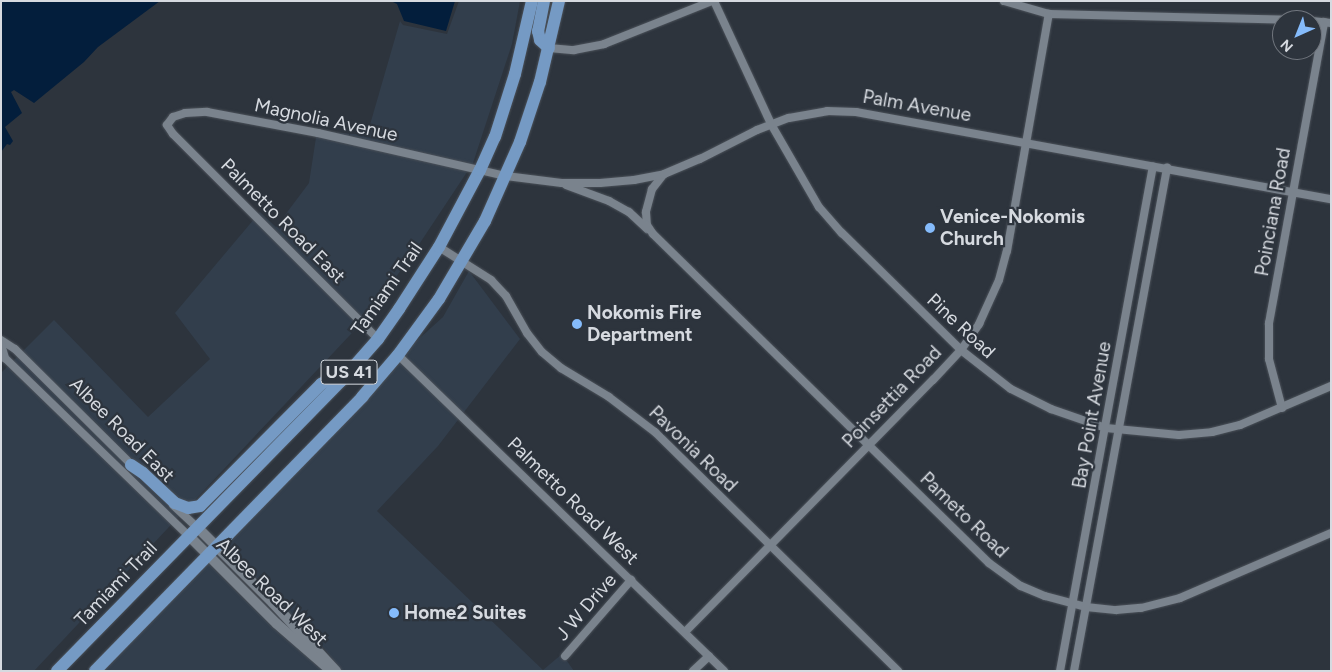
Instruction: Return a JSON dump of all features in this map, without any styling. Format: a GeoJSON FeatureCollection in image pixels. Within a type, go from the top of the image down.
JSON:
{"type":"FeatureCollection","features":[{"type":"Feature","properties":{"kind":"main road","name":"Tamiami Trail"},"geometry":{"type":"LineString","coordinates":[[57,671],[355,366],[378,339],[439,247],[480,170],[494,137],[515,74],[532,1]]}},
{"type":"Feature","properties":{"kind":"main road"},"geometry":{"type":"LineString","coordinates":[[544,1],[538,31],[540,40],[549,48]]}},
{"type":"Feature","properties":{"kind":"main road","name":"US 41"},"geometry":{"type":"LineString","coordinates":[[95,671],[356,404],[398,356],[435,306],[463,261],[506,176],[531,111],[549,48],[559,1]]}},
{"type":"Feature","properties":{"kind":"main road"},"geometry":{"type":"LineString","coordinates":[[131,465],[143,473],[175,503],[188,508],[200,506],[321,384],[355,366]]}},
{"type":"Feature","properties":{"kind":"street"},"geometry":{"type":"LineString","coordinates":[[549,48],[574,50],[604,44],[713,1]]}},
{"type":"Feature","properties":{"kind":"street","name":"Pine Road"},"geometry":{"type":"LineString","coordinates":[[713,1],[771,124],[819,207],[842,233],[961,350],[992,376],[1029,399],[1076,419],[1106,428],[1165,435],[1212,432],[1240,425],[1331,386]]}},
{"type":"Feature","properties":{"kind":"street"},"geometry":{"type":"LineString","coordinates":[[1004,1],[1049,14],[1272,20]]}},
{"type":"Feature","properties":{"kind":"street","name":"Poinsettia Road"},"geometry":{"type":"LineString","coordinates":[[685,632],[961,350],[979,324],[999,280],[1027,142],[1049,14]]}},
{"type":"Feature","properties":{"kind":"street","name":"Poinciana Road"},"geometry":{"type":"LineString","coordinates":[[1282,408],[1269,359],[1268,335],[1328,23]]}},
{"type":"Feature","properties":{"kind":"street","name":"Palm Avenue"},"geometry":{"type":"LineString","coordinates":[[506,176],[562,183],[611,183],[664,174],[771,124],[802,114],[842,111],[1027,142],[1331,199]]}},
{"type":"Feature","properties":{"kind":"street","name":"Magnolia Avenue"},"geometry":{"type":"LineString","coordinates":[[167,125],[177,116],[207,112],[318,133],[506,176]]}},
{"type":"Feature","properties":{"kind":"street","name":"Palmetto Road East"},"geometry":{"type":"LineString","coordinates":[[167,125],[173,134],[378,339]]}},
{"type":"Feature","properties":{"kind":"street","name":"Bay Point Avenue"},"geometry":{"type":"LineString","coordinates":[[1060,671],[1153,166]]}},
{"type":"Feature","properties":{"kind":"street","name":"Bay Point Avenue"},"geometry":{"type":"LineString","coordinates":[[1074,671],[1167,168]]}},
{"type":"Feature","properties":{"kind":"street","name":"Pameto Road"},"geometry":{"type":"LineString","coordinates":[[653,234],[647,225],[646,212],[652,189],[664,174]]}},
{"type":"Feature","properties":{"kind":"street","name":"Pameto Road"},"geometry":{"type":"LineString","coordinates":[[562,183],[620,207],[638,220],[1000,572],[1032,591],[1086,607],[1122,610],[1160,604],[1225,579],[1331,533]]}},
{"type":"Feature","properties":{"kind":"street","name":"Pavonia Road"},"geometry":{"type":"LineString","coordinates":[[439,247],[463,261],[499,287],[528,333],[551,360],[609,397],[641,421],[898,671]]}},
{"type":"Feature","properties":{"kind":"street","name":"Albee Road East"},"geometry":{"type":"LineString","coordinates":[[1,340],[15,349],[131,465],[193,532]]}},
{"type":"Feature","properties":{"kind":"street","name":"Albee Road East"},"geometry":{"type":"LineString","coordinates":[[1,344],[5,358],[212,551]]}},
{"type":"Feature","properties":{"kind":"street","name":"Palmetto Road West"},"geometry":{"type":"LineString","coordinates":[[398,356],[724,671]]}},
{"type":"Feature","properties":{"kind":"street","name":"Albee Road West"},"geometry":{"type":"LineString","coordinates":[[212,551],[277,624],[311,655],[334,671]]}},
{"type":"Feature","properties":{"kind":"street","name":"J W Drive"},"geometry":{"type":"LineString","coordinates":[[565,656],[631,580]]}},
{"type":"Feature","properties":{"kind":"street"},"geometry":{"type":"LineString","coordinates":[[693,671],[709,656]]}},
{"type":"Feature","properties":{"kind":"shaded area"},"geometry":{"type":"Polygon","coordinates":[[[459,1],[520,1],[512,44],[473,163],[414,252],[367,317],[192,503],[183,502],[130,458],[125,467],[183,512],[34,671],[1,671],[1,373],[54,320],[148,417],[210,359],[175,313],[260,212],[276,227],[309,183],[317,131],[367,135],[400,21],[403,25],[447,34],[459,1]]]}},
{"type":"Feature","properties":{"kind":"shaded area"},"geometry":{"type":"Polygon","coordinates":[[[469,271],[520,339],[438,446],[377,511],[543,670],[562,654],[574,671],[342,671],[324,648],[224,546],[412,345],[443,317],[469,271]]]}},
{"type":"Feature","properties":{"kind":"shaded area"},"geometry":{"type":"Polygon","coordinates":[[[207,562],[273,628],[324,671],[103,671],[207,562]]]}},
{"type":"Feature","properties":{"kind":"water"},"geometry":{"type":"Polygon","coordinates":[[[1,1],[160,1],[98,47],[84,62],[34,103],[14,90],[11,92],[22,113],[5,127],[13,141],[10,145],[7,144],[1,152],[1,1]]]}},
{"type":"Feature","properties":{"kind":"water"},"geometry":{"type":"Polygon","coordinates":[[[391,1],[455,1],[446,31],[404,21],[397,4],[391,1]]]}},
{"type":"Feature","properties":{"kind":"place","name":"Venice-Nokomis Church"},"geometry":{"type":"Point","coordinates":[930,228]}},
{"type":"Feature","properties":{"kind":"place","name":"Nokomis Fire Department"},"geometry":{"type":"Point","coordinates":[577,324]}},
{"type":"Feature","properties":{"kind":"place","name":"Home2 Suites"},"geometry":{"type":"Point","coordinates":[394,613]}}]}
